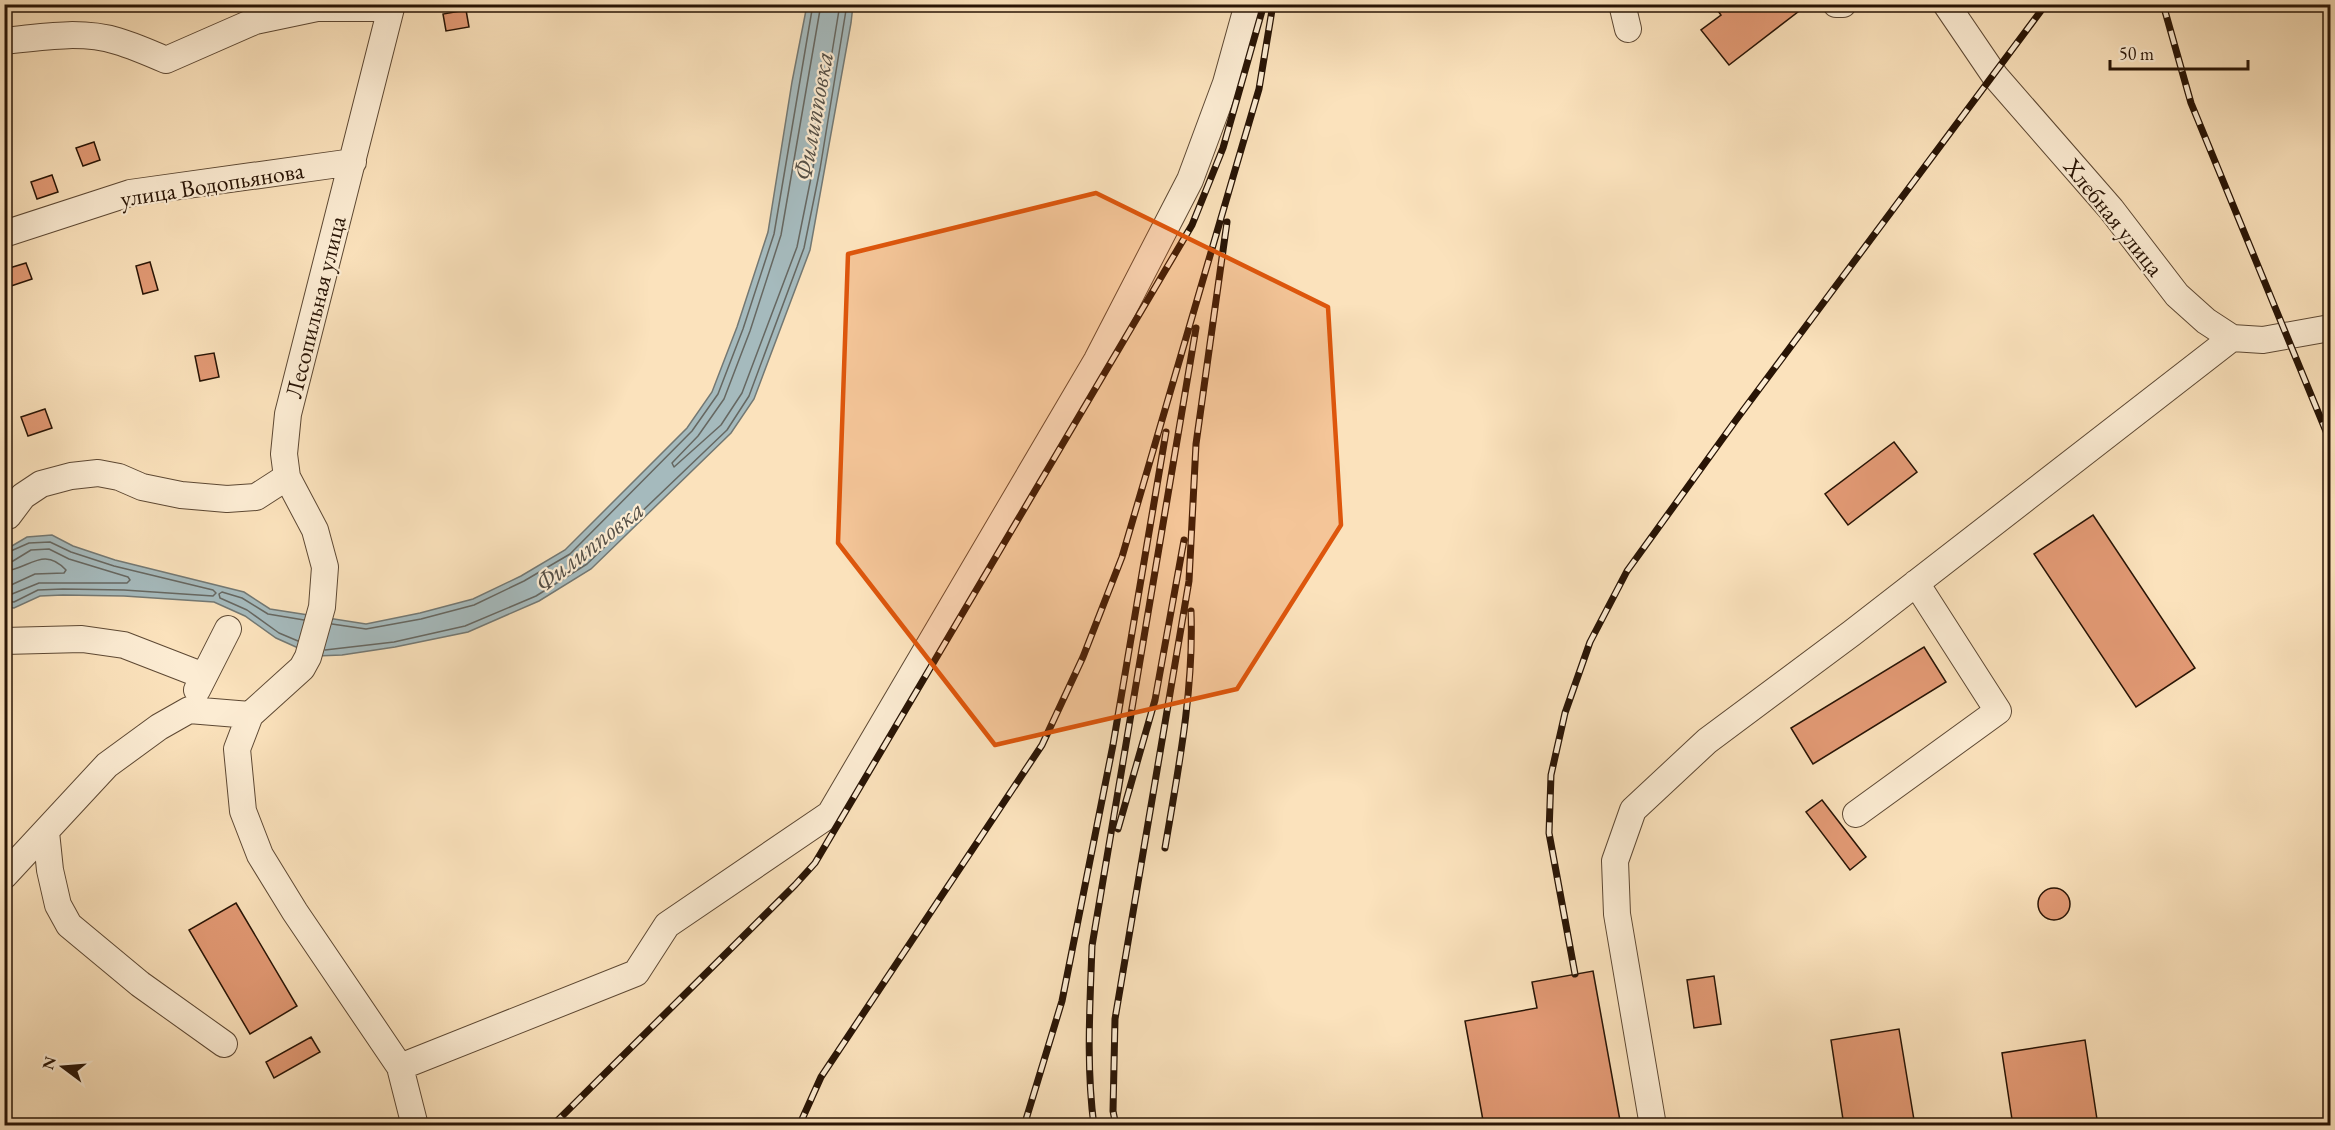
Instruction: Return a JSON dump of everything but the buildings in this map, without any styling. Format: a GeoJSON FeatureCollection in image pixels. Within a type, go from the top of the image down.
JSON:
{"type":"FeatureCollection","features":[{"type":"Feature","properties":{"kind":"street"},"geometry":{"type":"LineString","coordinates":[[400,1067],[636,973],[667,925],[830,814],[1097,360],[1185,191],[1226,83],[1248,4]]}},
{"type":"Feature","properties":{"kind":"street"},"geometry":{"type":"LineString","coordinates":[[1836,4],[1844,4]]}},
{"type":"Feature","properties":{"kind":"street","name":"Хлебная улица"},"geometry":{"type":"LineString","coordinates":[[1946,4],[1995,76],[2111,209],[2177,295],[2206,321],[2232,338],[2263,340],[2331,328]]}},
{"type":"Feature","properties":{"kind":"street"},"geometry":{"type":"LineString","coordinates":[[4,42],[59,34],[93,37],[116,40],[166,60],[255,21],[317,8],[392,6]]}},
{"type":"Feature","properties":{"kind":"street","name":"Лесопильная улица"},"geometry":{"type":"LineString","coordinates":[[250,716],[302,668],[308,657],[322,607],[325,567],[315,530],[287,477],[284,454],[288,414],[392,6]]}},
{"type":"Feature","properties":{"kind":"street","name":"улица Водопьянова"},"geometry":{"type":"LineString","coordinates":[[4,234],[130,192],[352,162]]}},
{"type":"Feature","properties":{"kind":"street"},"geometry":{"type":"LineString","coordinates":[[1653,1125],[1617,914],[1615,861],[1633,810],[1707,741],[1916,583],[2232,338]]}},
{"type":"Feature","properties":{"kind":"street"},"geometry":{"type":"LineString","coordinates":[[4,517],[8,516],[23,496],[41,484],[71,476],[98,473],[161,491],[227,499],[255,497],[287,477]]}},
{"type":"Feature","properties":{"kind":"street"},"geometry":{"type":"LineString","coordinates":[[1856,814],[1998,711],[1916,583]]}},
{"type":"Feature","properties":{"kind":"street"},"geometry":{"type":"LineString","coordinates":[[189,710],[228,629]]}},
{"type":"Feature","properties":{"kind":"street"},"geometry":{"type":"LineString","coordinates":[[4,641],[82,639],[124,645],[204,676]]}},
{"type":"Feature","properties":{"kind":"street"},"geometry":{"type":"LineString","coordinates":[[4,876],[107,765],[159,727],[189,710],[250,716],[237,749],[243,811],[260,855],[295,912],[400,1067],[415,1125]]}},
{"type":"Feature","properties":{"kind":"street"},"geometry":{"type":"LineString","coordinates":[[46,832],[50,870],[58,905],[69,925],[140,984],[224,1044]]}},
{"type":"Feature","properties":{"kind":"highlighted area"},"geometry":{"type":"Polygon","coordinates":[[[1096,193],[1328,307],[1341,525],[1237,689],[995,745],[838,543],[848,254],[1096,193]]]}},
{"type":"Feature","properties":{"kind":"water","name":"Филипповка"},"geometry":{"type":"Polygon","coordinates":[[[807,5],[853,5],[851,23],[810,250],[754,399],[731,433],[591,569],[539,601],[468,632],[342,655],[316,656],[276,638],[245,616],[214,602],[124,596],[63,595],[40,596],[14,608],[5,607],[5,550],[27,537],[52,535],[73,546],[115,560],[244,592],[270,609],[366,624],[473,599],[521,576],[565,550],[687,428],[712,392],[737,327],[768,232],[807,5]]]}},
{"type":"Feature","properties":{"kind":"railway"},"geometry":{"type":"LineString","coordinates":[[552,1126],[815,863],[1192,225],[1223,148],[1264,4]]}},
{"type":"Feature","properties":{"kind":"railway"},"geometry":{"type":"LineString","coordinates":[[799,1126],[821,1077],[1042,745],[1083,657],[1122,557],[1259,89],[1273,4]]}},
{"type":"Feature","properties":{"kind":"railway"},"geometry":{"type":"LineString","coordinates":[[1575,974],[1549,833],[1551,775],[1565,713],[1590,642],[1627,571],[1736,420],[2046,4]]}},
{"type":"Feature","properties":{"kind":"railway"},"geometry":{"type":"LineString","coordinates":[[2163,4],[2191,103],[2330,441]]}},
{"type":"Feature","properties":{"kind":"railway"},"geometry":{"type":"LineString","coordinates":[[1116,1126],[1113,1111],[1115,1019],[1189,581],[1196,444],[1227,222]]}},
{"type":"Feature","properties":{"kind":"railway"},"geometry":{"type":"LineString","coordinates":[[1094,1126],[1089,1058],[1092,946],[1196,328]]}},
{"type":"Feature","properties":{"kind":"railway"},"geometry":{"type":"LineString","coordinates":[[1024,1126],[1062,1001],[1113,745],[1166,432]]}},
{"type":"Feature","properties":{"kind":"railway"},"geometry":{"type":"LineString","coordinates":[[1118,829],[1155,700],[1184,540]]}},
{"type":"Feature","properties":{"kind":"railway"},"geometry":{"type":"LineString","coordinates":[[1165,848],[1188,700],[1191,611]]}}]}
